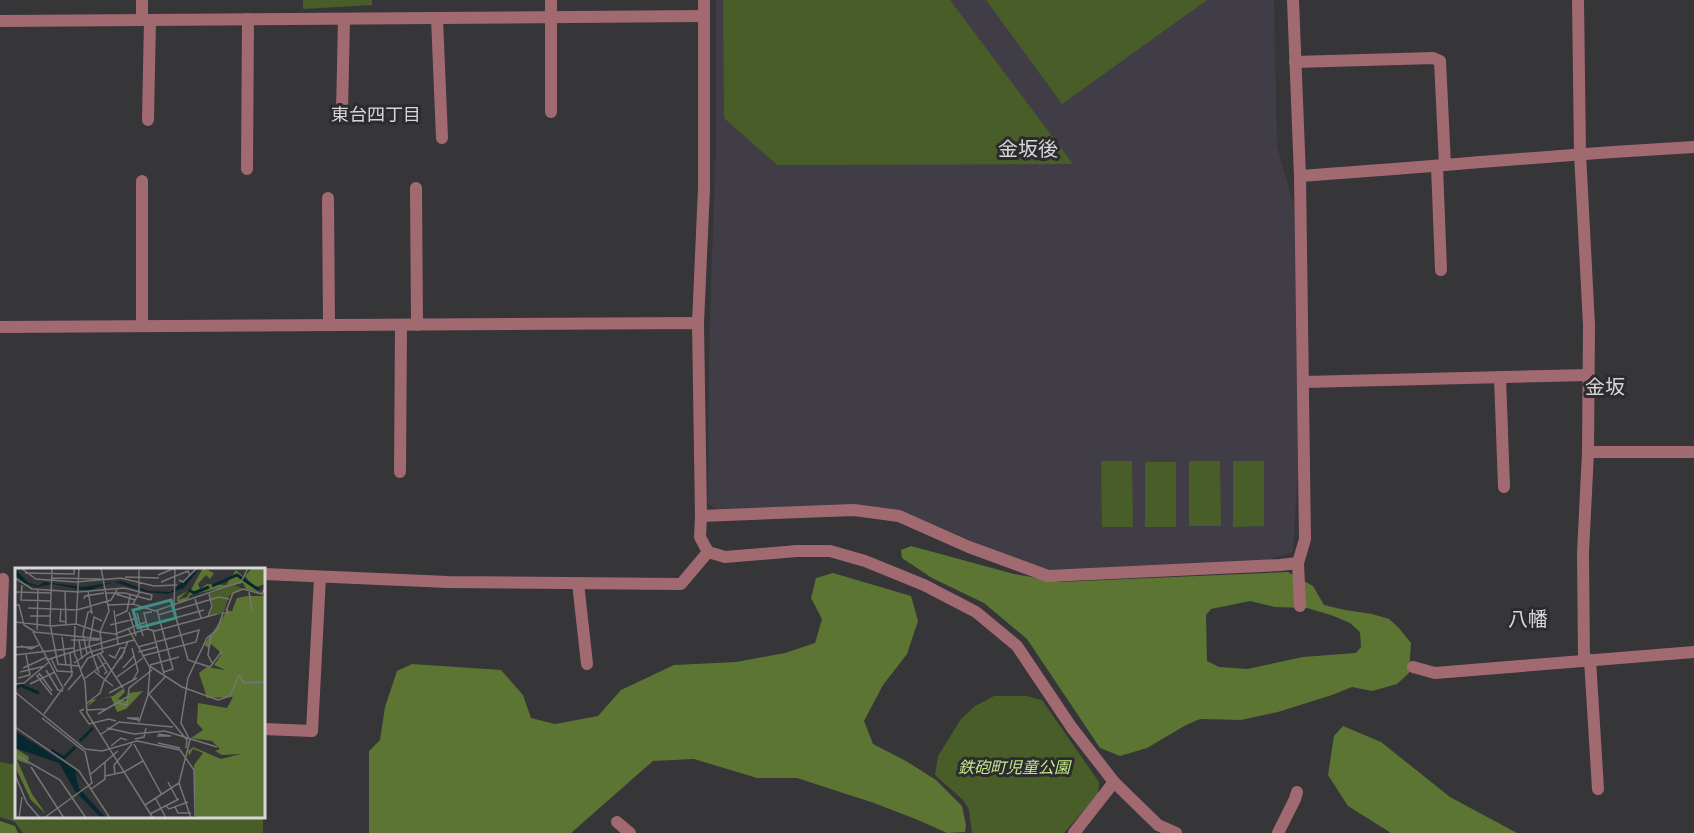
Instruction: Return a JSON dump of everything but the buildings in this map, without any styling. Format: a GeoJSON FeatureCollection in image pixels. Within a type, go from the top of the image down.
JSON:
{"type":"FeatureCollection","features":[{"type":"Feature","properties":{"kind":"street"},"geometry":{"type":"LineString","coordinates":[[142,0],[146,20],[148,120]]}},
{"type":"Feature","properties":{"kind":"street"},"geometry":{"type":"LineString","coordinates":[[551,0],[551,112]]}},
{"type":"Feature","properties":{"kind":"street"},"geometry":{"type":"LineString","coordinates":[[704,0],[704,188],[698,323],[700,537],[708,552],[725,556],[830,551],[865,561],[924,585],[976,612],[1017,646],[1072,728],[1114,782],[1158,825],[1176,833]]}},
{"type":"Feature","properties":{"kind":"street"},"geometry":{"type":"LineString","coordinates":[[1293,0],[1300,176],[1304,382],[1305,539],[1298,563],[1300,606]]}},
{"type":"Feature","properties":{"kind":"street"},"geometry":{"type":"LineString","coordinates":[[1578,0],[1580,153],[1589,325],[1584,554],[1587,660],[1598,789]]}},
{"type":"Feature","properties":{"kind":"street"},"geometry":{"type":"LineString","coordinates":[[0,21],[704,16]]}},
{"type":"Feature","properties":{"kind":"street"},"geometry":{"type":"LineString","coordinates":[[437,18],[442,138]]}},
{"type":"Feature","properties":{"kind":"street"},"geometry":{"type":"LineString","coordinates":[[342,112],[345,19]]}},
{"type":"Feature","properties":{"kind":"street"},"geometry":{"type":"LineString","coordinates":[[247,169],[248,20]]}},
{"type":"Feature","properties":{"kind":"street"},"geometry":{"type":"LineString","coordinates":[[1295,62],[1433,58],[1440,61],[1442,270]]}},
{"type":"Feature","properties":{"kind":"street"},"geometry":{"type":"LineString","coordinates":[[1300,176],[1580,153],[1694,147]]}},
{"type":"Feature","properties":{"kind":"street"},"geometry":{"type":"LineString","coordinates":[[142,181],[142,326]]}},
{"type":"Feature","properties":{"kind":"street"},"geometry":{"type":"LineString","coordinates":[[416,188],[417,325]]}},
{"type":"Feature","properties":{"kind":"street"},"geometry":{"type":"LineString","coordinates":[[328,198],[329,325]]}},
{"type":"Feature","properties":{"kind":"street"},"geometry":{"type":"LineString","coordinates":[[0,327],[698,323]]}},
{"type":"Feature","properties":{"kind":"street"},"geometry":{"type":"LineString","coordinates":[[400,472],[401,325]]}},
{"type":"Feature","properties":{"kind":"street"},"geometry":{"type":"LineString","coordinates":[[1304,382],[1588,375]]}},
{"type":"Feature","properties":{"kind":"street"},"geometry":{"type":"LineString","coordinates":[[1500,377],[1504,487]]}},
{"type":"Feature","properties":{"kind":"street"},"geometry":{"type":"LineString","coordinates":[[1588,452],[1694,452]]}},
{"type":"Feature","properties":{"kind":"street"},"geometry":{"type":"LineString","coordinates":[[701,516],[854,510],[899,516],[969,547],[1048,576],[1298,563]]}},
{"type":"Feature","properties":{"kind":"street"},"geometry":{"type":"LineString","coordinates":[[266,574],[448,582],[681,584],[708,552]]}},
{"type":"Feature","properties":{"kind":"street"},"geometry":{"type":"LineString","coordinates":[[266,729],[312,731],[320,577]]}},
{"type":"Feature","properties":{"kind":"street"},"geometry":{"type":"LineString","coordinates":[[0,653],[1,580]]}},
{"type":"Feature","properties":{"kind":"street"},"geometry":{"type":"LineString","coordinates":[[578,583],[587,664]]}},
{"type":"Feature","properties":{"kind":"street"},"geometry":{"type":"LineString","coordinates":[[1413,667],[1435,673],[1694,652]]}},
{"type":"Feature","properties":{"kind":"street"},"geometry":{"type":"LineString","coordinates":[[1074,833],[1114,782]]}},
{"type":"Feature","properties":{"kind":"street"},"geometry":{"type":"LineString","coordinates":[[1278,833],[1297,792]]}},
{"type":"Feature","properties":{"kind":"street"},"geometry":{"type":"LineString","coordinates":[[617,822],[630,833]]}},
{"type":"Feature","properties":{"kind":"shaded area"},"geometry":{"type":"Polygon","coordinates":[[[716,0],[1274,0],[1277,146],[1294,206],[1298,470],[1293,552],[1269,559],[1051,570],[1007,556],[902,511],[720,512],[708,503],[709,347],[716,143],[716,0]]]}},
{"type":"Feature","properties":{"kind":"green space"},"geometry":{"type":"Polygon","coordinates":[[[303,0],[372,0],[372,5],[303,9],[303,0]]]}},
{"type":"Feature","properties":{"kind":"green space"},"geometry":{"type":"Polygon","coordinates":[[[723,0],[950,0],[1073,164],[777,165],[724,118],[723,0]]]}},
{"type":"Feature","properties":{"kind":"green space"},"geometry":{"type":"Polygon","coordinates":[[[986,0],[1207,0],[1062,104],[986,0]]]}},
{"type":"Feature","properties":{"kind":"green space"},"geometry":{"type":"Polygon","coordinates":[[[1101,461],[1132,461],[1133,527],[1102,527],[1101,461]]]}},
{"type":"Feature","properties":{"kind":"green space"},"geometry":{"type":"Polygon","coordinates":[[[1189,461],[1220,461],[1221,526],[1189,526],[1189,461]]]}},
{"type":"Feature","properties":{"kind":"green space"},"geometry":{"type":"Polygon","coordinates":[[[1233,461],[1264,461],[1264,526],[1233,527],[1233,461]]]}},
{"type":"Feature","properties":{"kind":"green space"},"geometry":{"type":"Polygon","coordinates":[[[1145,462],[1176,462],[1176,527],[1145,527],[1145,462]]]}},
{"type":"Feature","properties":{"kind":"green space"},"geometry":{"type":"Polygon","coordinates":[[[911,546],[1014,574],[1059,582],[1288,572],[1313,586],[1324,605],[1389,619],[1411,643],[1409,673],[1397,684],[1372,691],[1352,687],[1278,712],[1241,720],[1200,719],[1147,748],[1120,756],[1100,748],[1027,639],[984,603],[932,578],[902,558],[901,550],[911,546]],[[1250,601],[1211,609],[1206,615],[1207,661],[1219,667],[1247,669],[1303,657],[1356,653],[1361,647],[1360,632],[1350,623],[1307,608],[1275,607],[1250,601]]]}},
{"type":"Feature","properties":{"kind":"green space"},"geometry":{"type":"Polygon","coordinates":[[[833,573],[911,596],[918,621],[907,654],[883,685],[864,721],[873,744],[936,780],[962,806],[965,832],[947,833],[874,803],[797,778],[757,778],[694,759],[653,761],[571,833],[369,833],[369,751],[380,740],[385,707],[397,671],[412,664],[501,670],[523,695],[531,718],[555,724],[598,716],[621,690],[674,665],[736,662],[785,653],[815,643],[822,619],[811,598],[816,578],[833,573]]]}},
{"type":"Feature","properties":{"kind":"green space","name":"鉄砲町児童公園"},"geometry":{"type":"Polygon","coordinates":[[[994,696],[1027,696],[1042,700],[1099,782],[1098,794],[1064,833],[972,833],[969,810],[963,800],[935,775],[938,756],[961,719],[975,706],[994,696]]]}},
{"type":"Feature","properties":{"kind":"green space"},"geometry":{"type":"Polygon","coordinates":[[[1343,726],[1381,742],[1450,797],[1517,833],[1391,833],[1348,806],[1328,775],[1334,736],[1343,726]]]}},
{"type":"Feature","properties":{"kind":"green space"},"geometry":{"type":"Polygon","coordinates":[[[0,762],[15,765],[15,818],[263,818],[263,833],[23,833],[15,822],[0,817],[0,762]]]}},
{"type":"Feature","properties":{"kind":"green space"},"geometry":{"type":"Polygon","coordinates":[[[0,821],[15,826],[18,833],[0,833],[0,821]]]}},
{"type":"Feature","properties":{"kind":"district","name":"東台四丁目"},"geometry":{"type":"Point","coordinates":[376,113]}},
{"type":"Feature","properties":{"kind":"district","name":"金坂後"},"geometry":{"type":"Point","coordinates":[1028,147]}},
{"type":"Feature","properties":{"kind":"district","name":"金坂"},"geometry":{"type":"Point","coordinates":[1605,385]}},
{"type":"Feature","properties":{"kind":"district","name":"八幡"},"geometry":{"type":"Point","coordinates":[1528,617]}}]}
